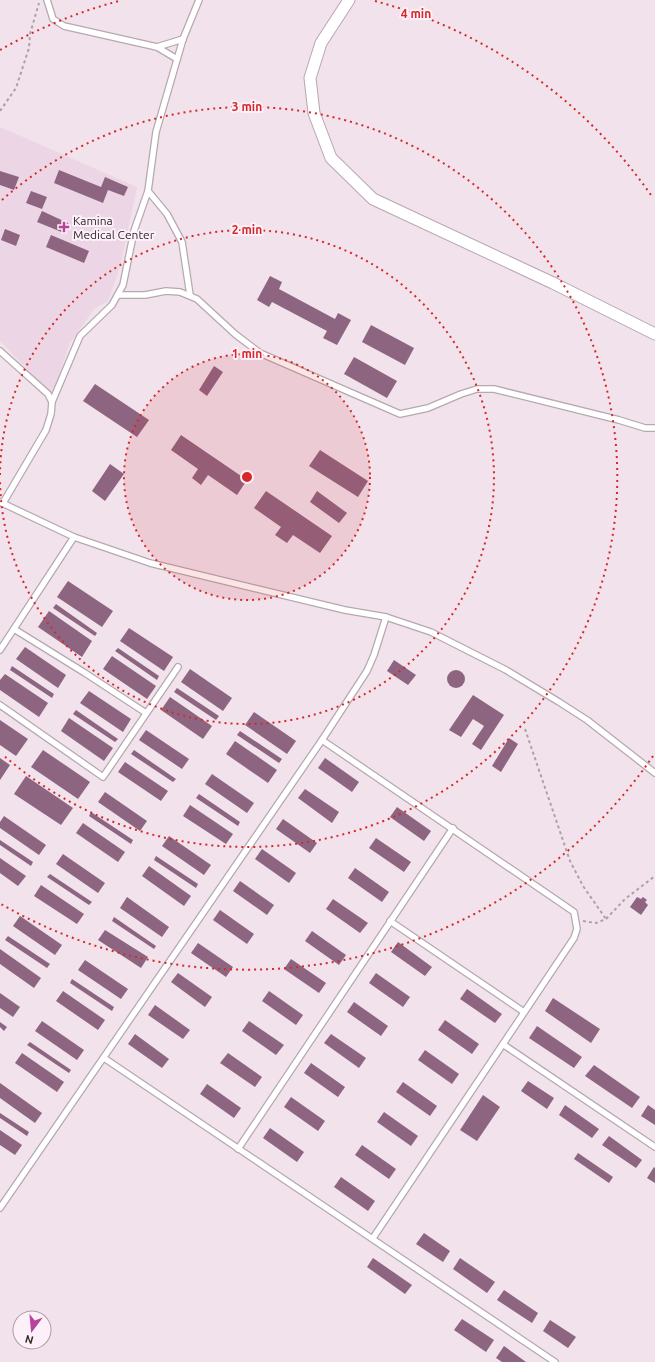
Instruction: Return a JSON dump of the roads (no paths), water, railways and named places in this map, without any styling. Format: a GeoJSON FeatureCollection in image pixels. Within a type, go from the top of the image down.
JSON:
{"type":"FeatureCollection","features":[{"type":"Feature","properties":{"kind":"street"},"geometry":{"type":"LineString","coordinates":[[349,0],[321,43],[310,78],[314,113],[331,158],[373,198],[553,283],[655,334]]}},
{"type":"Feature","properties":{"kind":"lane"},"geometry":{"type":"LineString","coordinates":[[47,0],[54,19],[64,26],[157,46],[177,59]]}},
{"type":"Feature","properties":{"kind":"lane"},"geometry":{"type":"LineString","coordinates":[[199,0],[177,59],[156,132],[148,191],[134,231],[123,285],[112,305],[80,336],[52,402],[52,414],[46,430],[2,502],[74,536],[150,562],[345,610],[386,617],[431,632],[506,670],[586,720],[655,773]]}},
{"type":"Feature","properties":{"kind":"lane"},"geometry":{"type":"LineString","coordinates":[[157,46],[184,39]]}},
{"type":"Feature","properties":{"kind":"lane"},"geometry":{"type":"LineString","coordinates":[[148,191],[167,214],[182,242],[190,296]]}},
{"type":"Feature","properties":{"kind":"lane"},"geometry":{"type":"LineString","coordinates":[[118,295],[145,295],[166,291],[180,292],[190,296],[197,299],[235,334],[260,353],[400,414],[428,408],[477,389],[494,389],[619,420],[644,428],[655,428]]}},
{"type":"Feature","properties":{"kind":"lane"},"geometry":{"type":"LineString","coordinates":[[0,351],[48,394],[52,402]]}},
{"type":"Feature","properties":{"kind":"lane"},"geometry":{"type":"LineString","coordinates":[[0,650],[74,536]]}},
{"type":"Feature","properties":{"kind":"lane"},"geometry":{"type":"LineString","coordinates":[[0,1208],[322,740],[367,671],[374,655],[386,617]]}},
{"type":"Feature","properties":{"kind":"lane"},"geometry":{"type":"LineString","coordinates":[[14,629],[146,713]]}},
{"type":"Feature","properties":{"kind":"lane"},"geometry":{"type":"LineString","coordinates":[[0,705],[103,777],[178,667]]}},
{"type":"Feature","properties":{"kind":"lane"},"geometry":{"type":"LineString","coordinates":[[322,740],[574,912],[576,920],[574,938],[524,1012],[504,1045],[373,1238]]}},
{"type":"Feature","properties":{"kind":"lane"},"geometry":{"type":"LineString","coordinates":[[238,1149],[453,828]]}},
{"type":"Feature","properties":{"kind":"lane"},"geometry":{"type":"LineString","coordinates":[[390,921],[524,1012]]}},
{"type":"Feature","properties":{"kind":"lane"},"geometry":{"type":"LineString","coordinates":[[504,1045],[655,1147]]}},
{"type":"Feature","properties":{"kind":"lane"},"geometry":{"type":"LineString","coordinates":[[104,1058],[555,1362]]}},
{"type":"Feature","properties":{"kind":"place","name":"Kamina Medical Center"},"geometry":{"type":"Point","coordinates":[64,227]}}]}
